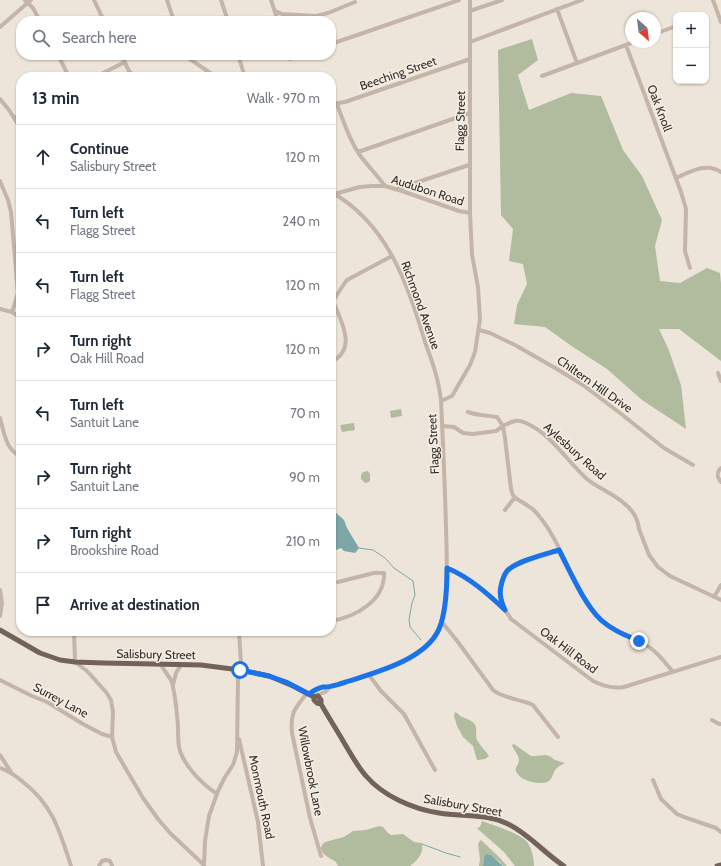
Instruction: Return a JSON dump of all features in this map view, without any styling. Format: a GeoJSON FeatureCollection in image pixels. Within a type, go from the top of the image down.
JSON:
{"type":"FeatureCollection","features":[{"type":"Feature","properties":{"kind":"main road","name":"Salisbury Street"},"geometry":{"type":"LineString","coordinates":[[0,630],[40,653],[60,660],[139,665],[201,665],[240,670],[269,676],[286,682],[310,695],[318,696],[321,700],[320,704],[362,771],[372,783],[385,792],[406,803],[432,812],[479,816],[504,822],[528,836],[564,866]]}},
{"type":"Feature","properties":{"kind":"main road"},"geometry":{"type":"LineString","coordinates":[[717,866],[721,865]]}},
{"type":"Feature","properties":{"kind":"street"},"geometry":{"type":"LineString","coordinates":[[94,0],[102,16]]}},
{"type":"Feature","properties":{"kind":"street"},"geometry":{"type":"LineString","coordinates":[[167,0],[172,16]]}},
{"type":"Feature","properties":{"kind":"street"},"geometry":{"type":"LineString","coordinates":[[221,0],[226,16]]}},
{"type":"Feature","properties":{"kind":"street"},"geometry":{"type":"LineString","coordinates":[[271,0],[276,16]]}},
{"type":"Feature","properties":{"kind":"street"},"geometry":{"type":"LineString","coordinates":[[336,42],[459,0]]}},
{"type":"Feature","properties":{"kind":"street","name":"Flagg Street"},"geometry":{"type":"LineString","coordinates":[[310,695],[322,694],[330,687],[369,675],[402,661],[423,649],[434,637],[442,621],[447,568],[445,476],[441,401],[452,396],[476,352],[480,311],[478,287],[472,255],[470,213],[470,0]]}},
{"type":"Feature","properties":{"kind":"street"},"geometry":{"type":"LineString","coordinates":[[470,11],[502,0]]}},
{"type":"Feature","properties":{"kind":"street"},"geometry":{"type":"LineString","coordinates":[[470,42],[581,0]]}},
{"type":"Feature","properties":{"kind":"street"},"geometry":{"type":"LineString","coordinates":[[713,0],[721,22]]}},
{"type":"Feature","properties":{"kind":"street"},"geometry":{"type":"LineString","coordinates":[[0,27],[28,1],[37,16]]}},
{"type":"Feature","properties":{"kind":"street"},"geometry":{"type":"LineString","coordinates":[[275,11],[282,14],[316,16],[328,13],[355,2]]}},
{"type":"Feature","properties":{"kind":"street"},"geometry":{"type":"LineString","coordinates":[[558,9],[577,63]]}},
{"type":"Feature","properties":{"kind":"street"},"geometry":{"type":"LineString","coordinates":[[661,32],[673,27]]}},
{"type":"Feature","properties":{"kind":"street"},"geometry":{"type":"LineString","coordinates":[[542,76],[625,45]]}},
{"type":"Feature","properties":{"kind":"street","name":"Oak Knoll"},"geometry":{"type":"LineString","coordinates":[[627,48],[676,178],[686,209],[685,251],[690,268]]}},
{"type":"Feature","properties":{"kind":"street","name":"Beeching Street"},"geometry":{"type":"LineString","coordinates":[[338,103],[351,100],[470,59]]}},
{"type":"Feature","properties":{"kind":"street"},"geometry":{"type":"LineString","coordinates":[[60,60],[66,72]]}},
{"type":"Feature","properties":{"kind":"street"},"geometry":{"type":"LineString","coordinates":[[191,60],[209,72]]}},
{"type":"Feature","properties":{"kind":"street"},"geometry":{"type":"LineString","coordinates":[[240,60],[243,72]]}},
{"type":"Feature","properties":{"kind":"street"},"geometry":{"type":"LineString","coordinates":[[105,72],[125,62],[131,72]]}},
{"type":"Feature","properties":{"kind":"street"},"geometry":{"type":"LineString","coordinates":[[0,99],[16,121]]}},
{"type":"Feature","properties":{"kind":"street"},"geometry":{"type":"LineString","coordinates":[[338,103],[338,107],[346,128],[358,152],[385,186]]}},
{"type":"Feature","properties":{"kind":"street"},"geometry":{"type":"LineString","coordinates":[[358,152],[470,113]]}},
{"type":"Feature","properties":{"kind":"street"},"geometry":{"type":"LineString","coordinates":[[396,189],[469,165]]}},
{"type":"Feature","properties":{"kind":"street"},"geometry":{"type":"LineString","coordinates":[[676,178],[702,168],[715,169],[721,172]]}},
{"type":"Feature","properties":{"kind":"street"},"geometry":{"type":"LineString","coordinates":[[0,181],[11,212],[16,262]]}},
{"type":"Feature","properties":{"kind":"street","name":"Audubon Road"},"geometry":{"type":"LineString","coordinates":[[336,192],[360,187],[385,186],[458,211],[470,213]]}},
{"type":"Feature","properties":{"kind":"street","name":"Richmond Avenue"},"geometry":{"type":"LineString","coordinates":[[336,195],[358,212],[371,225],[392,256],[403,278],[423,334],[437,379],[441,401]]}},
{"type":"Feature","properties":{"kind":"street"},"geometry":{"type":"LineString","coordinates":[[336,295],[347,280],[392,256]]}},
{"type":"Feature","properties":{"kind":"street"},"geometry":{"type":"LineString","coordinates":[[12,312],[16,301]]}},
{"type":"Feature","properties":{"kind":"street"},"geometry":{"type":"LineString","coordinates":[[0,309],[16,315]]}},
{"type":"Feature","properties":{"kind":"street"},"geometry":{"type":"LineString","coordinates":[[336,311],[345,333],[346,341],[342,354],[336,360]]}},
{"type":"Feature","properties":{"kind":"street","name":"Chiltern Hill Drive"},"geometry":{"type":"LineString","coordinates":[[479,330],[490,333],[515,345],[557,369],[614,408],[664,448],[693,465]]}},
{"type":"Feature","properties":{"kind":"street"},"geometry":{"type":"LineString","coordinates":[[718,373],[721,381]]}},
{"type":"Feature","properties":{"kind":"street"},"geometry":{"type":"LineString","coordinates":[[468,412],[483,416],[497,417],[503,426],[513,496],[529,506],[539,515],[550,532],[586,600],[600,619],[616,631],[650,647],[673,672]]}},
{"type":"Feature","properties":{"kind":"street"},"geometry":{"type":"LineString","coordinates":[[0,418],[10,448],[16,454]]}},
{"type":"Feature","properties":{"kind":"street","name":"Aylesbury Road"},"geometry":{"type":"LineString","coordinates":[[442,426],[454,427],[463,432],[473,434],[496,431],[512,421],[521,421],[529,424],[546,436],[588,480],[621,500],[632,511],[639,524],[639,529],[647,551],[658,567],[670,576],[721,600]]}},
{"type":"Feature","properties":{"kind":"street"},"geometry":{"type":"LineString","coordinates":[[721,468],[717,474],[721,482]]}},
{"type":"Feature","properties":{"kind":"street"},"geometry":{"type":"LineString","coordinates":[[505,510],[515,497]]}},
{"type":"Feature","properties":{"kind":"street"},"geometry":{"type":"LineString","coordinates":[[505,610],[500,591],[503,578],[507,571],[513,566],[525,561],[559,550]]}},
{"type":"Feature","properties":{"kind":"street","name":"Oak Hill Road"},"geometry":{"type":"LineString","coordinates":[[447,568],[473,583],[492,597],[505,610],[511,619],[593,681],[603,686],[612,688],[624,687],[721,657]]}},
{"type":"Feature","properties":{"kind":"street"},"geometry":{"type":"LineString","coordinates":[[336,619],[354,614],[370,604],[380,590],[384,573],[374,573],[338,582]]}},
{"type":"Feature","properties":{"kind":"street"},"geometry":{"type":"LineString","coordinates":[[714,597],[721,585]]}},
{"type":"Feature","properties":{"kind":"street"},"geometry":{"type":"LineString","coordinates":[[0,590],[2,603],[0,616]]}},
{"type":"Feature","properties":{"kind":"street"},"geometry":{"type":"LineString","coordinates":[[442,621],[493,690],[498,694],[528,703],[533,706],[558,737]]}},
{"type":"Feature","properties":{"kind":"street"},"geometry":{"type":"LineString","coordinates":[[74,636],[75,662],[87,671],[106,692],[111,700],[113,712],[112,738],[116,752],[154,814],[170,833],[204,865]]}},
{"type":"Feature","properties":{"kind":"street"},"geometry":{"type":"LineString","coordinates":[[204,865],[208,821],[217,794],[235,761],[238,747],[238,675],[242,664],[239,636]]}},
{"type":"Feature","properties":{"kind":"street"},"geometry":{"type":"LineString","coordinates":[[161,665],[173,685],[179,746],[184,762],[211,790],[217,794]]}},
{"type":"Feature","properties":{"kind":"street"},"geometry":{"type":"LineString","coordinates":[[173,685],[176,673],[181,665]]}},
{"type":"Feature","properties":{"kind":"street"},"geometry":{"type":"LineString","coordinates":[[369,675],[381,691],[404,714],[435,770]]}},
{"type":"Feature","properties":{"kind":"street","name":"Surrey Lane"},"geometry":{"type":"LineString","coordinates":[[0,680],[47,702],[83,724],[112,738]]}},
{"type":"Feature","properties":{"kind":"street","name":"Willowbrook Lane"},"geometry":{"type":"LineString","coordinates":[[310,695],[297,706],[291,721],[310,818],[320,856]]}},
{"type":"Feature","properties":{"kind":"street"},"geometry":{"type":"LineString","coordinates":[[712,720],[721,724]]}},
{"type":"Feature","properties":{"kind":"street","name":"Monmouth Road"},"geometry":{"type":"LineString","coordinates":[[238,733],[258,822],[263,866]]}},
{"type":"Feature","properties":{"kind":"street"},"geometry":{"type":"LineString","coordinates":[[0,755],[13,774]]}},
{"type":"Feature","properties":{"kind":"street"},"geometry":{"type":"LineString","coordinates":[[0,768],[13,774],[33,790],[47,807],[57,825],[71,866]]}},
{"type":"Feature","properties":{"kind":"street"},"geometry":{"type":"LineString","coordinates":[[654,780],[661,799],[673,811],[682,817],[716,828],[721,832]]}},
{"type":"Feature","properties":{"kind":"street"},"geometry":{"type":"LineString","coordinates":[[99,866],[102,861],[106,860],[110,861],[112,866]]}},
{"type":"Feature","properties":{"kind":"green space"},"geometry":{"type":"Polygon","coordinates":[[[532,39],[538,60],[518,75],[529,110],[571,93],[601,96],[623,150],[642,176],[662,220],[655,246],[660,281],[680,283],[707,268],[720,273],[721,361],[679,329],[659,329],[668,348],[681,385],[686,429],[642,400],[607,369],[545,327],[514,324],[517,305],[527,284],[523,264],[509,261],[513,229],[501,215],[498,50],[532,39]]]}},
{"type":"Feature","properties":{"kind":"green space"},"geometry":{"type":"Polygon","coordinates":[[[401,409],[402,416],[391,418],[390,411],[401,409]]]}},
{"type":"Feature","properties":{"kind":"green space"},"geometry":{"type":"Polygon","coordinates":[[[354,423],[355,430],[342,432],[340,425],[354,423]]]}},
{"type":"Feature","properties":{"kind":"green space"},"geometry":{"type":"Polygon","coordinates":[[[368,471],[370,474],[370,480],[369,482],[365,483],[361,479],[361,475],[363,472],[368,471]]]}},
{"type":"Feature","properties":{"kind":"green space"},"geometry":{"type":"Polygon","coordinates":[[[455,712],[472,721],[475,725],[477,740],[489,756],[485,759],[477,760],[473,746],[463,737],[457,726],[454,716],[455,712]]]}},
{"type":"Feature","properties":{"kind":"green space"},"geometry":{"type":"Polygon","coordinates":[[[514,744],[531,756],[546,755],[565,763],[556,769],[549,781],[541,783],[532,782],[519,776],[516,771],[519,759],[512,745],[514,744]]]}},
{"type":"Feature","properties":{"kind":"green space"},"geometry":{"type":"Polygon","coordinates":[[[482,821],[518,835],[527,842],[533,857],[534,866],[515,866],[504,852],[477,828],[480,827],[482,821]]]}},
{"type":"Feature","properties":{"kind":"green space"},"geometry":{"type":"Polygon","coordinates":[[[379,826],[383,827],[391,835],[403,834],[414,842],[422,843],[422,850],[418,859],[410,866],[338,866],[336,862],[322,852],[321,848],[325,842],[344,837],[353,831],[366,830],[379,826]]]}},
{"type":"Feature","properties":{"kind":"green space"},"geometry":{"type":"Polygon","coordinates":[[[481,840],[507,866],[503,866],[489,854],[484,857],[483,866],[479,866],[480,859],[478,844],[481,840]]]}},
{"type":"Feature","properties":{"kind":"water"},"geometry":{"type":"Polygon","coordinates":[[[336,513],[344,520],[359,548],[355,553],[344,551],[341,548],[336,550],[336,513]]]}},
{"type":"Feature","properties":{"kind":"water"},"geometry":{"type":"Polygon","coordinates":[[[487,854],[491,855],[503,866],[483,866],[484,857],[487,854]]]}},
{"type":"Feature","properties":{"kind":"waterway"},"geometry":{"type":"LineString","coordinates":[[359,548],[373,550],[385,558],[394,568],[413,581],[415,595],[409,620],[410,627],[421,640]]}},
{"type":"Feature","properties":{"kind":"waterway"},"geometry":{"type":"LineString","coordinates":[[422,844],[460,857]]}},
{"type":"Feature","properties":{"kind":"route"},"geometry":{"type":"LineString","coordinates":[[240,670],[269,676],[286,682],[309,694],[318,688],[330,687],[369,675],[408,658],[423,649],[434,637],[443,617],[447,568],[473,583],[492,597],[505,610],[500,591],[501,583],[507,571],[513,566],[525,561],[559,550],[592,610],[600,619],[616,631],[639,641]]}}]}
